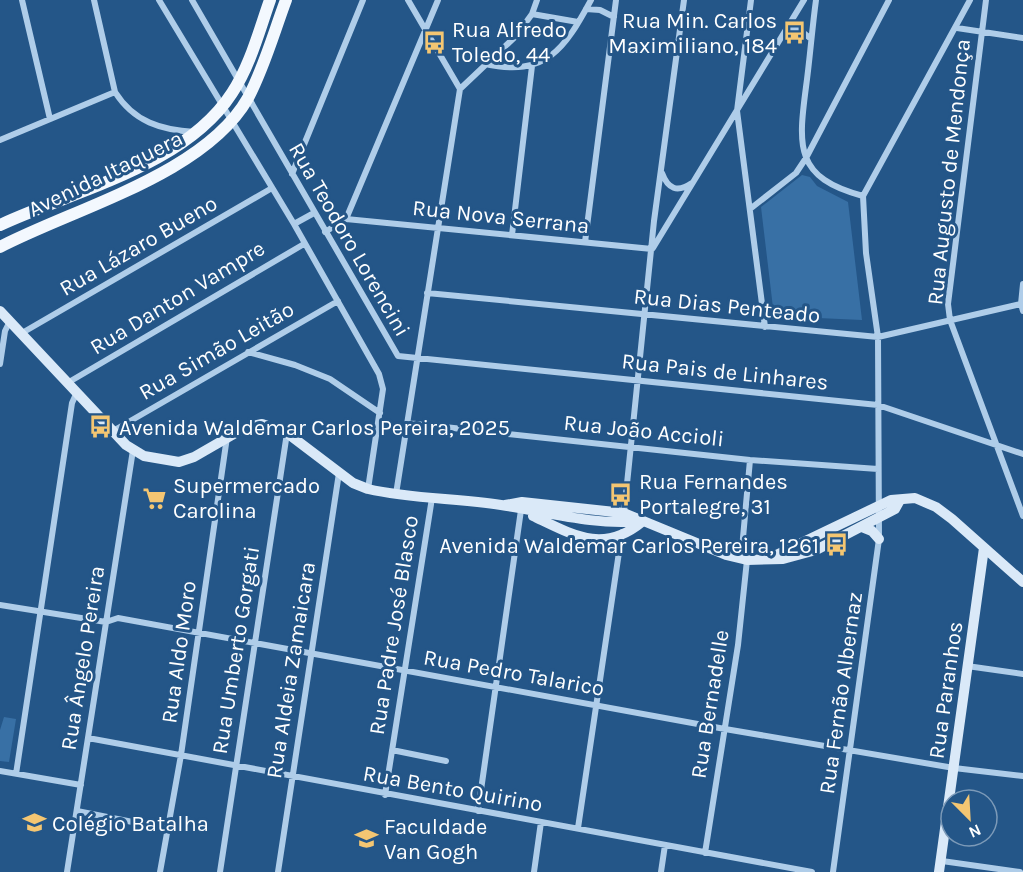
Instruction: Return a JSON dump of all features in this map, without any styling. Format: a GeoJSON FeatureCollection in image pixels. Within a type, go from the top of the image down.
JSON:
{"type":"FeatureCollection","features":[{"type":"Feature","properties":{"kind":"main road","name":"Avenida Itaquera"},"geometry":{"type":"LineString","coordinates":[[0,225],[125,173],[174,147],[204,127],[239,81],[270,0]]}},
{"type":"Feature","properties":{"kind":"main road","name":"Avenida Itaquera"},"geometry":{"type":"LineString","coordinates":[[0,247],[181,162],[209,143],[232,120],[248,98],[286,0]]}},
{"type":"Feature","properties":{"kind":"street"},"geometry":{"type":"LineString","coordinates":[[22,0],[50,119]]}},
{"type":"Feature","properties":{"kind":"street"},"geometry":{"type":"LineString","coordinates":[[93,0],[115,92],[122,103],[139,118],[169,130],[196,132]]}},
{"type":"Feature","properties":{"kind":"street","name":"Rua Teodoro Lorencini"},"geometry":{"type":"LineString","coordinates":[[159,0],[294,224],[381,378],[380,413],[368,489]]}},
{"type":"Feature","properties":{"kind":"street","name":"Rua Teodoro Lorencini"},"geometry":{"type":"LineString","coordinates":[[192,0],[395,353],[403,358],[416,359],[396,494]]}},
{"type":"Feature","properties":{"kind":"street"},"geometry":{"type":"LineString","coordinates":[[292,174],[363,0]]}},
{"type":"Feature","properties":{"kind":"street"},"geometry":{"type":"LineString","coordinates":[[408,0],[460,88]]}},
{"type":"Feature","properties":{"kind":"street"},"geometry":{"type":"LineString","coordinates":[[325,232],[346,219],[438,0]]}},
{"type":"Feature","properties":{"kind":"street"},"geometry":{"type":"LineString","coordinates":[[416,359],[460,88],[516,36],[532,14],[537,0]]}},
{"type":"Feature","properties":{"kind":"street"},"geometry":{"type":"LineString","coordinates":[[485,64],[512,69],[532,66],[559,49],[591,0]]}},
{"type":"Feature","properties":{"kind":"street"},"geometry":{"type":"LineString","coordinates":[[585,242],[616,0]]}},
{"type":"Feature","properties":{"kind":"street"},"geometry":{"type":"LineString","coordinates":[[578,828],[624,518],[654,221],[684,0]]}},
{"type":"Feature","properties":{"kind":"street"},"geometry":{"type":"LineString","coordinates":[[751,0],[737,111],[765,327]]}},
{"type":"Feature","properties":{"kind":"street"},"geometry":{"type":"LineString","coordinates":[[651,249],[669,225],[804,0]]}},
{"type":"Feature","properties":{"kind":"street"},"geometry":{"type":"LineString","coordinates":[[816,0],[800,133],[806,158],[819,177],[829,184],[863,196],[957,28],[970,0]]}},
{"type":"Feature","properties":{"kind":"street"},"geometry":{"type":"LineString","coordinates":[[750,209],[796,173],[806,158],[889,0]]}},
{"type":"Feature","properties":{"kind":"street","name":"Rua Augusto de Mendonça"},"geometry":{"type":"LineString","coordinates":[[986,0],[948,291],[950,320],[999,446],[1023,516]]}},
{"type":"Feature","properties":{"kind":"street"},"geometry":{"type":"LineString","coordinates":[[586,9],[600,10],[614,17]]}},
{"type":"Feature","properties":{"kind":"street"},"geometry":{"type":"LineString","coordinates":[[532,14],[578,22]]}},
{"type":"Feature","properties":{"kind":"street"},"geometry":{"type":"LineString","coordinates":[[957,28],[1023,38]]}},
{"type":"Feature","properties":{"kind":"street"},"geometry":{"type":"LineString","coordinates":[[786,30],[799,29],[811,39]]}},
{"type":"Feature","properties":{"kind":"street"},"geometry":{"type":"LineString","coordinates":[[512,235],[532,66]]}},
{"type":"Feature","properties":{"kind":"street"},"geometry":{"type":"LineString","coordinates":[[0,140],[115,92]]}},
{"type":"Feature","properties":{"kind":"street"},"geometry":{"type":"LineString","coordinates":[[661,171],[666,183],[675,190],[695,181]]}},
{"type":"Feature","properties":{"kind":"street","name":"Rua Lázaro Bueno"},"geometry":{"type":"LineString","coordinates":[[22,333],[272,188]]}},
{"type":"Feature","properties":{"kind":"street","name":"Rua Fernão Albernaz"},"geometry":{"type":"LineString","coordinates":[[833,872],[879,539],[878,337],[865,243],[863,196]]}},
{"type":"Feature","properties":{"kind":"street"},"geometry":{"type":"LineString","coordinates":[[294,224],[314,213]]}},
{"type":"Feature","properties":{"kind":"street","name":"Rua Nova Serrana"},"geometry":{"type":"LineString","coordinates":[[346,219],[651,249]]}},
{"type":"Feature","properties":{"kind":"street"},"geometry":{"type":"LineString","coordinates":[[654,221],[661,227],[669,225]]}},
{"type":"Feature","properties":{"kind":"street","name":"Rua Danton Vampre"},"geometry":{"type":"LineString","coordinates":[[69,382],[304,243]]}},
{"type":"Feature","properties":{"kind":"street"},"geometry":{"type":"LineString","coordinates":[[1022,308],[1023,284]]}},
{"type":"Feature","properties":{"kind":"street","name":"Rua Dias Penteado"},"geometry":{"type":"LineString","coordinates":[[427,293],[878,337],[950,320],[1022,308]]}},
{"type":"Feature","properties":{"kind":"street","name":"Rua Simão Leitão"},"geometry":{"type":"LineString","coordinates":[[113,431],[338,301]]}},
{"type":"Feature","properties":{"kind":"street"},"geometry":{"type":"LineString","coordinates":[[0,311],[113,431],[133,450],[155,460],[179,462],[194,457],[227,436],[246,427],[262,424],[287,433],[339,474],[368,489],[505,505],[579,536],[608,539],[621,537],[642,521]]}},
{"type":"Feature","properties":{"kind":"street"},"geometry":{"type":"LineString","coordinates":[[0,364],[5,331],[10,321]]}},
{"type":"Feature","properties":{"kind":"street"},"geometry":{"type":"LineString","coordinates":[[248,352],[295,365],[330,379],[380,413]]}},
{"type":"Feature","properties":{"kind":"street","name":"Rua Pais de Linhares"},"geometry":{"type":"LineString","coordinates":[[416,359],[878,405],[1023,454]]}},
{"type":"Feature","properties":{"kind":"street"},"geometry":{"type":"LineString","coordinates":[[16,774],[72,403],[77,391]]}},
{"type":"Feature","properties":{"kind":"street","name":"Rua João Accioli"},"geometry":{"type":"LineString","coordinates":[[407,423],[750,460],[878,469]]}},
{"type":"Feature","properties":{"kind":"street","name":"Rua Umberto Gorgati"},"geometry":{"type":"LineString","coordinates":[[220,872],[287,433]]}},
{"type":"Feature","properties":{"kind":"street","name":"Rua Aldo Moro"},"geometry":{"type":"LineString","coordinates":[[160,872],[181,754],[227,436]]}},
{"type":"Feature","properties":{"kind":"street","name":"Rua Ângelo Pereira"},"geometry":{"type":"LineString","coordinates":[[67,872],[133,450]]}},
{"type":"Feature","properties":{"kind":"street","name":"Rua Bernadelle"},"geometry":{"type":"LineString","coordinates":[[705,853],[725,729],[744,560],[750,460]]}},
{"type":"Feature","properties":{"kind":"street","name":"Rua Aldeia Zamaicara"},"geometry":{"type":"LineString","coordinates":[[278,872],[339,474]]}},
{"type":"Feature","properties":{"kind":"street","name":"Rua Padre José Blasco"},"geometry":{"type":"LineString","coordinates":[[385,795],[432,497]]}},
{"type":"Feature","properties":{"kind":"street"},"geometry":{"type":"LineString","coordinates":[[768,558],[878,505],[891,500],[915,498],[936,507],[1023,582]]}},
{"type":"Feature","properties":{"kind":"street"},"geometry":{"type":"LineString","coordinates":[[505,505],[522,502],[642,521],[744,560],[783,559],[816,550],[896,508],[900,500]]}},
{"type":"Feature","properties":{"kind":"street"},"geometry":{"type":"LineString","coordinates":[[521,510],[624,518]]}},
{"type":"Feature","properties":{"kind":"street"},"geometry":{"type":"LineString","coordinates":[[478,811],[521,510]]}},
{"type":"Feature","properties":{"kind":"street"},"geometry":{"type":"LineString","coordinates":[[862,527],[872,531],[879,539]]}},
{"type":"Feature","properties":{"kind":"street","name":"Rua Paranhos"},"geometry":{"type":"LineString","coordinates":[[940,866],[984,548]]}},
{"type":"Feature","properties":{"kind":"street","name":"Rua Pedro Talarico"},"geometry":{"type":"LineString","coordinates":[[0,604],[106,622],[118,618],[725,729],[954,768],[1023,776]]}},
{"type":"Feature","properties":{"kind":"street"},"geometry":{"type":"LineString","coordinates":[[967,666],[1023,674]]}},
{"type":"Feature","properties":{"kind":"street","name":"Rua Bento Quirino"},"geometry":{"type":"LineString","coordinates":[[88,738],[181,754],[385,795],[812,872]]}},
{"type":"Feature","properties":{"kind":"street"},"geometry":{"type":"LineString","coordinates":[[392,750],[446,761]]}},
{"type":"Feature","properties":{"kind":"street"},"geometry":{"type":"LineString","coordinates":[[0,771],[81,785]]}},
{"type":"Feature","properties":{"kind":"street"},"geometry":{"type":"LineString","coordinates":[[77,811],[168,829]]}},
{"type":"Feature","properties":{"kind":"street"},"geometry":{"type":"LineString","coordinates":[[534,872],[541,822]]}},
{"type":"Feature","properties":{"kind":"street"},"geometry":{"type":"LineString","coordinates":[[661,872],[665,845]]}},
{"type":"Feature","properties":{"kind":"street"},"geometry":{"type":"LineString","coordinates":[[940,866],[1020,872]]}},
{"type":"Feature","properties":{"kind":"shaded area"},"geometry":{"type":"Polygon","coordinates":[[[802,175],[810,177],[817,186],[848,202],[862,320],[774,316],[761,207],[802,175]]]}},
{"type":"Feature","properties":{"kind":"shaded area"},"geometry":{"type":"Polygon","coordinates":[[[4,717],[16,719],[9,762],[0,761],[0,730],[4,717]]]}},
{"type":"Feature","properties":{"kind":"place","name":"Rua Min. Carlos Maximiliano, 184"},"geometry":{"type":"Point","coordinates":[795,33]}},
{"type":"Feature","properties":{"kind":"place","name":"Rua Alfredo Toledo, 44"},"geometry":{"type":"Point","coordinates":[434,42]}},
{"type":"Feature","properties":{"kind":"place","name":"Avenida Waldemar Carlos Pereira, 2025"},"geometry":{"type":"Point","coordinates":[101,427]}},
{"type":"Feature","properties":{"kind":"place","name":"Rua Fernandes Portalegre, 31"},"geometry":{"type":"Point","coordinates":[621,494]}},
{"type":"Feature","properties":{"kind":"place","name":"Supermercado Carolina"},"geometry":{"type":"Point","coordinates":[155,498]}},
{"type":"Feature","properties":{"kind":"place","name":"Avenida Waldemar Carlos Pereira, 1261"},"geometry":{"type":"Point","coordinates":[837,545]}},
{"type":"Feature","properties":{"kind":"place","name":"Colégio Batalha"},"geometry":{"type":"Point","coordinates":[34,823]}},
{"type":"Feature","properties":{"kind":"place","name":"Faculdade Van Gogh"},"geometry":{"type":"Point","coordinates":[366,839]}}]}
